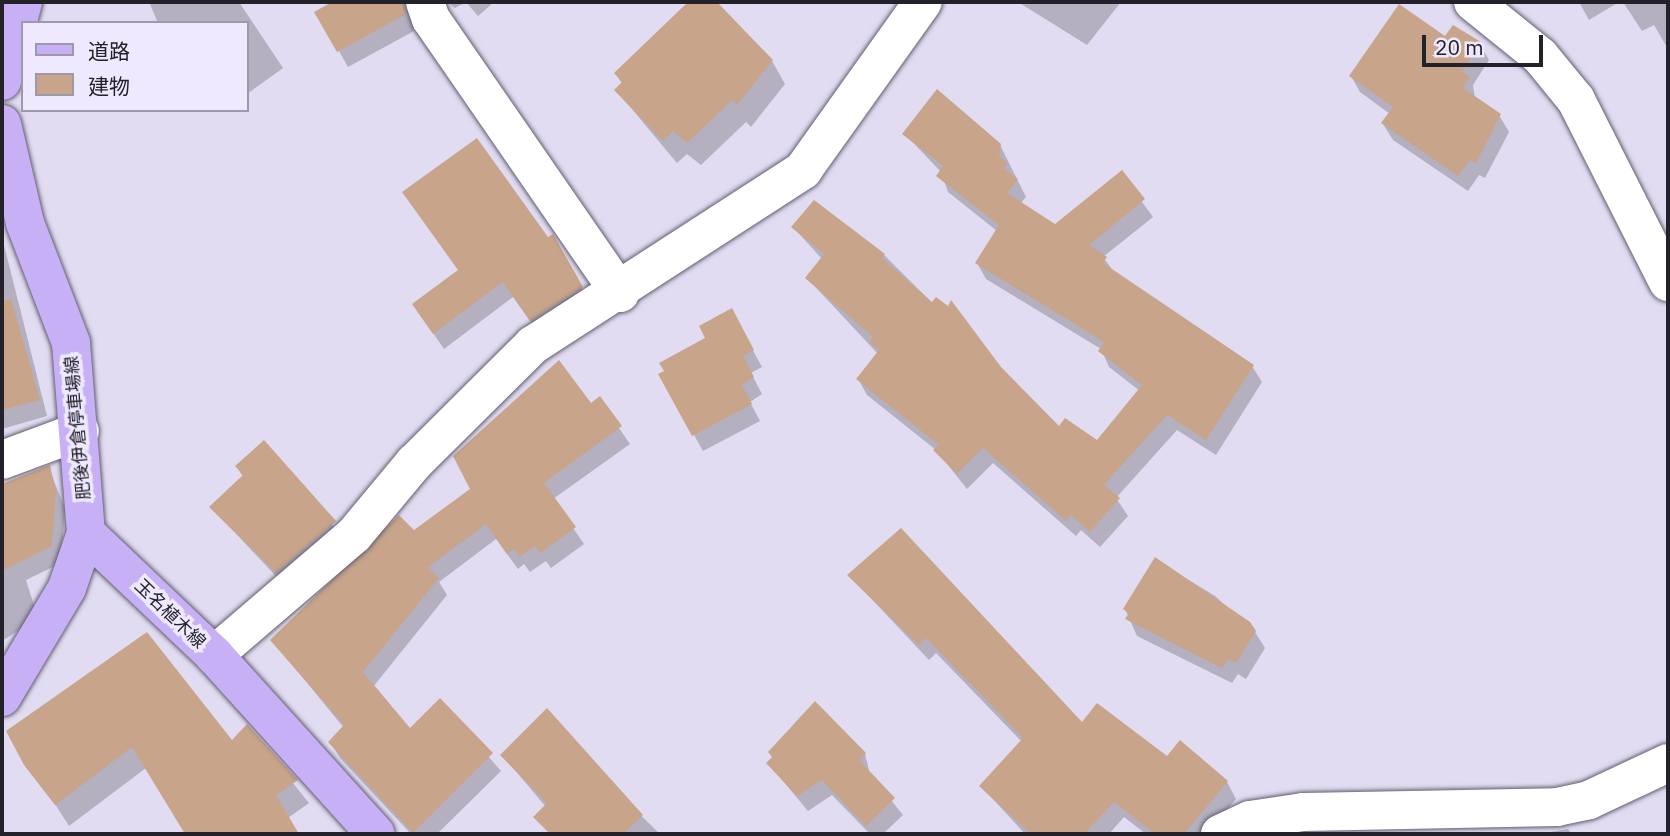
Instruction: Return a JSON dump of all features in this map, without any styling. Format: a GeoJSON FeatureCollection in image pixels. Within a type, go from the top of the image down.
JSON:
{"type":"FeatureCollection","features":[{"type":"Feature","properties":{"kind":"main road"},"geometry":{"type":"LineString","coordinates":[[2,81],[23,2]]}},
{"type":"Feature","properties":{"kind":"main road","name":"肥後伊倉停車場線"},"geometry":{"type":"LineString","coordinates":[[2,124],[25,223],[71,343],[86,533]]}},
{"type":"Feature","properties":{"kind":"main road"},"geometry":{"type":"LineString","coordinates":[[2,697],[67,588],[86,533]]}},
{"type":"Feature","properties":{"kind":"main road","name":"玉名植木線"},"geometry":{"type":"LineString","coordinates":[[86,533],[214,655],[376,834]]}},
{"type":"Feature","properties":{"kind":"street"},"geometry":{"type":"LineString","coordinates":[[425,2],[439,31],[620,293]]}},
{"type":"Feature","properties":{"kind":"street"},"geometry":{"type":"LineString","coordinates":[[214,655],[354,535],[414,463],[533,345],[620,293],[803,170],[923,2]]}},
{"type":"Feature","properties":{"kind":"street"},"geometry":{"type":"LineString","coordinates":[[1473,2],[1540,56],[1576,100],[1668,282]]}},
{"type":"Feature","properties":{"kind":"street"},"geometry":{"type":"LineString","coordinates":[[2,460],[80,431]]}},
{"type":"Feature","properties":{"kind":"street"},"geometry":{"type":"LineString","coordinates":[[1220,834],[1250,820],[1303,812],[1557,807],[1589,800],[1668,763]]}},
{"type":"Feature","properties":{"kind":"building"},"geometry":{"type":"Polygon","coordinates":[[[332,2],[404,2],[406,14],[337,52],[314,12],[332,2]]]}},
{"type":"Feature","properties":{"kind":"building"},"geometry":{"type":"Polygon","coordinates":[[[688,2],[717,2],[773,60],[737,105],[732,100],[687,143],[673,131],[663,141],[614,90],[622,82],[614,73],[688,2]]]}},
{"type":"Feature","properties":{"kind":"building"},"geometry":{"type":"Polygon","coordinates":[[[1399,4],[1445,36],[1453,25],[1481,42],[1462,72],[1470,77],[1463,88],[1501,114],[1476,163],[1470,160],[1458,176],[1381,123],[1393,107],[1349,76],[1399,4]]]}},
{"type":"Feature","properties":{"kind":"building"},"geometry":{"type":"Polygon","coordinates":[[[937,89],[1001,144],[999,156],[1008,163],[1004,169],[1018,179],[1007,193],[1055,224],[1122,170],[1145,199],[1089,245],[1107,257],[1103,263],[1254,365],[1206,440],[1167,415],[1104,485],[1120,498],[1090,532],[1071,515],[1066,521],[983,448],[957,474],[933,450],[939,445],[856,379],[879,350],[869,342],[873,337],[805,278],[824,254],[791,227],[814,200],[885,254],[882,258],[932,302],[936,297],[948,306],[951,300],[1001,367],[1059,426],[1065,418],[1097,440],[1142,385],[1098,351],[1104,342],[975,263],[999,225],[936,176],[943,166],[902,134],[937,89]]]}},
{"type":"Feature","properties":{"kind":"building"},"geometry":{"type":"Polygon","coordinates":[[[477,138],[548,237],[553,234],[583,287],[530,321],[503,282],[433,334],[412,304],[458,270],[402,192],[477,138]]]}},
{"type":"Feature","properties":{"kind":"building"},"geometry":{"type":"Polygon","coordinates":[[[11,299],[40,400],[2,410],[2,301],[11,299]]]}},
{"type":"Feature","properties":{"kind":"building"},"geometry":{"type":"Polygon","coordinates":[[[732,308],[754,350],[743,356],[754,377],[742,385],[752,404],[692,436],[658,374],[664,371],[659,363],[705,338],[699,326],[732,308]]]}},
{"type":"Feature","properties":{"kind":"building"},"geometry":{"type":"Polygon","coordinates":[[[559,360],[591,403],[600,396],[622,426],[544,483],[576,527],[540,553],[535,546],[519,557],[514,549],[507,554],[486,524],[428,567],[439,578],[363,672],[410,728],[440,698],[493,753],[413,833],[328,742],[344,725],[270,640],[399,515],[414,530],[470,489],[453,456],[559,360]]]}},
{"type":"Feature","properties":{"kind":"building"},"geometry":{"type":"Polygon","coordinates":[[[264,440],[336,521],[276,573],[209,507],[243,475],[235,466],[264,440]]]}},
{"type":"Feature","properties":{"kind":"building"},"geometry":{"type":"Polygon","coordinates":[[[50,465],[56,492],[52,546],[2,571],[2,484],[50,465]]]}},
{"type":"Feature","properties":{"kind":"building"},"geometry":{"type":"Polygon","coordinates":[[[901,528],[1082,722],[1097,703],[1167,756],[1180,740],[1228,781],[1184,834],[1155,834],[1114,802],[1084,834],[1031,834],[979,786],[1023,738],[926,638],[919,645],[847,575],[901,528]]]}},
{"type":"Feature","properties":{"kind":"building"},"geometry":{"type":"Polygon","coordinates":[[[1155,557],[1250,622],[1256,631],[1236,663],[1228,659],[1222,668],[1125,619],[1129,613],[1123,609],[1155,557]]]}},
{"type":"Feature","properties":{"kind":"building"},"geometry":{"type":"Polygon","coordinates":[[[147,632],[232,740],[247,724],[298,780],[276,795],[299,834],[185,834],[132,747],[55,805],[24,765],[6,731],[147,632]]]}},
{"type":"Feature","properties":{"kind":"building"},"geometry":{"type":"Polygon","coordinates":[[[815,701],[866,753],[859,760],[895,798],[866,826],[822,780],[797,796],[766,763],[772,757],[768,752],[815,701]]]}},
{"type":"Feature","properties":{"kind":"building"},"geometry":{"type":"Polygon","coordinates":[[[547,708],[643,815],[623,834],[550,834],[533,817],[547,803],[500,755],[547,708]]]}}]}
